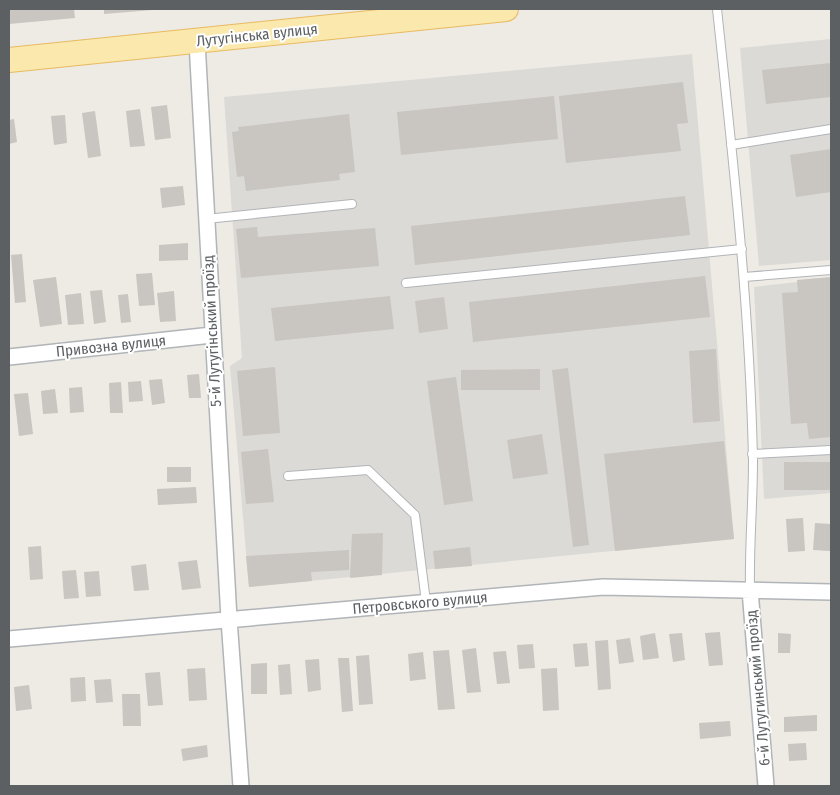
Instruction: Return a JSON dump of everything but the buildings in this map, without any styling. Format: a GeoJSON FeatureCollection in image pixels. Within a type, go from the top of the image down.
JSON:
{"type":"FeatureCollection","features":[{"type":"Feature","properties":{"kind":"main road","name":"Лутугінська вулиця"},"geometry":{"type":"LineString","coordinates":[[9,60],[506,9]]}},
{"type":"Feature","properties":{"kind":"street","name":"5-й Лутугінський проїзд"},"geometry":{"type":"LineString","coordinates":[[197,42],[212,336],[241,786]]}},
{"type":"Feature","properties":{"kind":"street","name":"Привозна вулиця"},"geometry":{"type":"LineString","coordinates":[[9,357],[212,336]]}},
{"type":"Feature","properties":{"kind":"street","name":"Петровського вулиця"},"geometry":{"type":"LineString","coordinates":[[9,639],[603,587],[831,592]]}},
{"type":"Feature","properties":{"kind":"street","name":"6-й Лутугинський проїзд"},"geometry":{"type":"LineString","coordinates":[[750,590],[766,786]]}},
{"type":"Feature","properties":{"kind":"lane"},"geometry":{"type":"LineString","coordinates":[[717,9],[744,277],[752,454],[750,590]]}},
{"type":"Feature","properties":{"kind":"lane"},"geometry":{"type":"LineString","coordinates":[[731,145],[831,129]]}},
{"type":"Feature","properties":{"kind":"lane"},"geometry":{"type":"LineString","coordinates":[[206,219],[352,204]]}},
{"type":"Feature","properties":{"kind":"lane"},"geometry":{"type":"LineString","coordinates":[[406,283],[742,249]]}},
{"type":"Feature","properties":{"kind":"lane"},"geometry":{"type":"LineString","coordinates":[[744,277],[831,270]]}},
{"type":"Feature","properties":{"kind":"lane"},"geometry":{"type":"LineString","coordinates":[[752,454],[831,450]]}},
{"type":"Feature","properties":{"kind":"lane"},"geometry":{"type":"LineString","coordinates":[[288,476],[368,470],[415,515],[426,602]]}},
{"type":"Feature","properties":{"kind":"shaded area"},"geometry":{"type":"Polygon","coordinates":[[[831,39],[831,260],[759,266],[740,48],[831,39]]]}},
{"type":"Feature","properties":{"kind":"shaded area"},"geometry":{"type":"Polygon","coordinates":[[[692,54],[734,539],[249,587],[230,366],[242,358],[224,97],[692,54]]]}},
{"type":"Feature","properties":{"kind":"shaded area"},"geometry":{"type":"Polygon","coordinates":[[[831,278],[831,493],[764,499],[754,287],[831,278]]]}}]}
